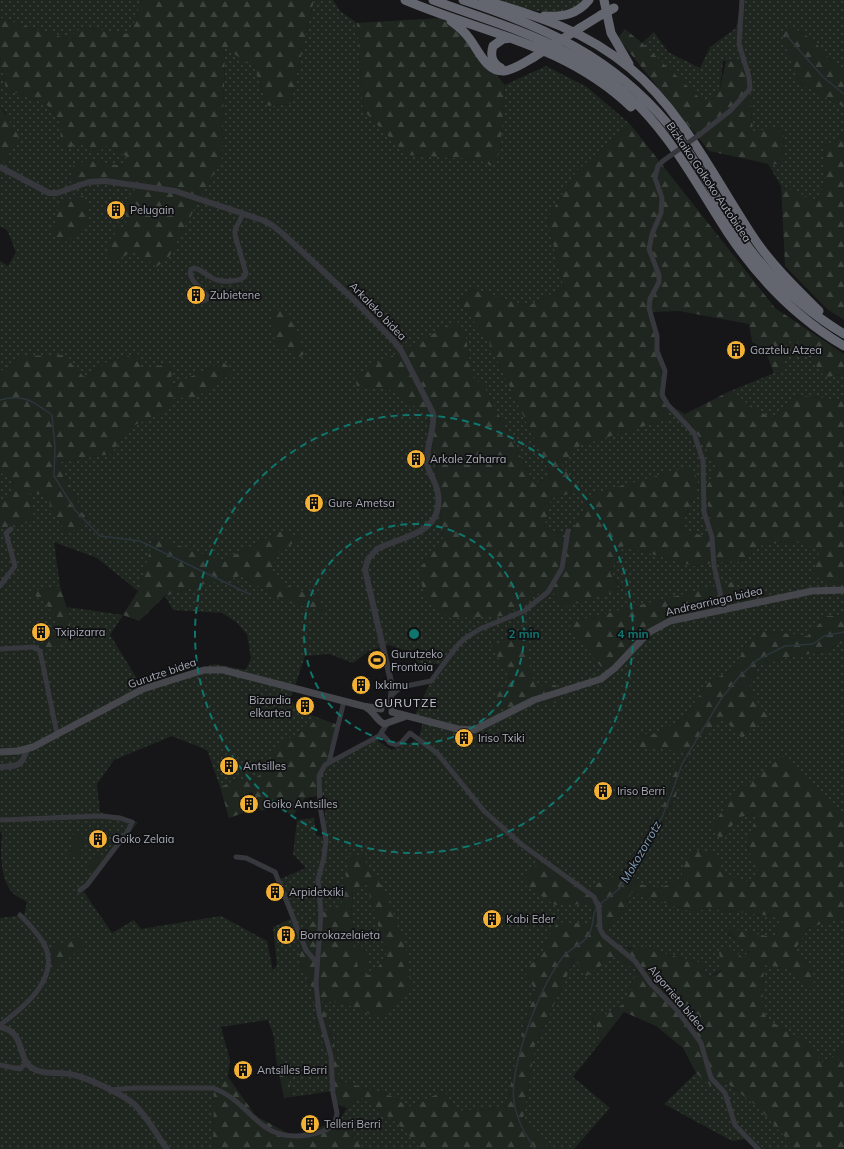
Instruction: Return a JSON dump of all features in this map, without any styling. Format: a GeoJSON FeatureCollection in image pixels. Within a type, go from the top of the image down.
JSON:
{"type":"FeatureCollection","features":[{"type":"Feature","properties":{"kind":"highway"},"geometry":{"type":"LineString","coordinates":[[404,0],[441,15],[512,38],[562,58],[593,76],[628,105],[666,144],[672,147]]}},
{"type":"Feature","properties":{"kind":"highway","name":"Bizkaiko Golkoko Autobidea"},"geometry":{"type":"LineString","coordinates":[[433,0],[526,32],[560,48],[585,62],[631,99],[651,120],[672,147],[728,234],[759,274],[773,290],[810,323],[844,346]]}},
{"type":"Feature","properties":{"kind":"highway","name":"Bizkaiko Golkoko Autobidea"},"geometry":{"type":"LineString","coordinates":[[463,0],[523,21],[558,36],[588,54],[632,87],[674,133],[692,157],[741,237],[759,260],[800,302],[842,333]]}},
{"type":"Feature","properties":{"kind":"highway"},"geometry":{"type":"LineString","coordinates":[[483,0],[539,16],[577,30],[632,69],[646,82],[678,122],[765,252],[781,273],[842,333]]}},
{"type":"Feature","properties":{"kind":"highway"},"geometry":{"type":"LineString","coordinates":[[539,16],[568,15],[577,11],[589,0]]}},
{"type":"Feature","properties":{"kind":"highway"},"geometry":{"type":"LineString","coordinates":[[604,0],[611,33],[632,69]]}},
{"type":"Feature","properties":{"kind":"highway"},"geometry":{"type":"LineString","coordinates":[[441,15],[461,28],[488,64],[499,70],[508,70],[534,57],[617,7]]}},
{"type":"Feature","properties":{"kind":"highway"},"geometry":{"type":"LineString","coordinates":[[508,70],[496,65],[491,56],[496,42],[512,38]]}},
{"type":"Feature","properties":{"kind":"main road","name":"Andrearriaga bidea"},"geometry":{"type":"LineString","coordinates":[[382,708],[406,716],[462,730],[474,730],[534,700],[601,679],[615,668],[648,633],[665,623],[676,619],[816,590],[844,590]]}},
{"type":"Feature","properties":{"kind":"main road","name":"Gurutze bidea"},"geometry":{"type":"LineString","coordinates":[[0,752],[28,749],[143,689],[211,669],[224,670],[363,706],[382,708]]}},
{"type":"Feature","properties":{"kind":"main road"},"geometry":{"type":"LineString","coordinates":[[363,706],[383,724]]}},
{"type":"Feature","properties":{"kind":"main road"},"geometry":{"type":"LineString","coordinates":[[382,708],[383,724]]}},
{"type":"Feature","properties":{"kind":"main road"},"geometry":{"type":"LineString","coordinates":[[383,724],[393,717],[392,711]]}},
{"type":"Feature","properties":{"kind":"main road"},"geometry":{"type":"LineString","coordinates":[[383,724],[406,716]]}},
{"type":"Feature","properties":{"kind":"street"},"geometry":{"type":"LineString","coordinates":[[724,609],[714,566],[712,537],[704,508],[703,461],[694,433],[668,405],[662,395],[665,371],[657,351],[657,336],[649,308],[650,299],[659,282],[659,275],[649,249],[652,234],[661,212],[662,198],[655,178],[658,166],[662,161],[735,107],[750,88],[749,77],[739,44],[742,0]]}},
{"type":"Feature","properties":{"kind":"street","name":"Arkaleko bidea"},"geometry":{"type":"LineString","coordinates":[[0,167],[49,193],[57,193],[89,182],[106,181],[175,191],[272,225],[352,298],[394,341],[402,352],[433,413],[433,423],[427,460],[428,470],[438,493],[438,506],[436,519],[429,526],[377,550],[369,556],[366,566],[392,686],[391,697]]}},
{"type":"Feature","properties":{"kind":"street"},"geometry":{"type":"LineString","coordinates":[[202,301],[207,299],[207,296],[192,279],[190,272],[191,269],[198,269],[217,280],[238,280],[245,276],[246,272],[235,236],[235,230],[243,214]]}},
{"type":"Feature","properties":{"kind":"street"},"geometry":{"type":"LineString","coordinates":[[0,586],[15,566],[6,533],[11,530]]}},
{"type":"Feature","properties":{"kind":"street"},"geometry":{"type":"LineString","coordinates":[[382,708],[401,687],[431,681],[464,639],[480,629],[524,611],[541,599],[548,592],[562,568],[568,531]]}},
{"type":"Feature","properties":{"kind":"street"},"geometry":{"type":"LineString","coordinates":[[0,648],[34,647],[40,651],[57,734]]}},
{"type":"Feature","properties":{"kind":"street"},"geometry":{"type":"LineString","coordinates":[[391,697],[392,711]]}},
{"type":"Feature","properties":{"kind":"street"},"geometry":{"type":"LineString","coordinates":[[329,762],[344,701]]}},
{"type":"Feature","properties":{"kind":"street"},"geometry":{"type":"LineString","coordinates":[[110,1090],[134,1088],[213,1088],[223,1092],[237,1101],[255,1120],[270,1131],[281,1136],[291,1138],[325,1132],[335,1123],[337,1113],[333,1093],[331,1056],[318,1003],[316,962],[321,912],[318,880],[324,857],[326,840],[318,784],[322,769],[329,762],[358,746],[383,724]]}},
{"type":"Feature","properties":{"kind":"street","name":"Algorrieta bidea"},"geometry":{"type":"LineString","coordinates":[[383,724],[390,743],[396,745],[401,743],[410,733],[437,754],[484,811],[521,844],[594,897],[598,905],[600,929],[604,936],[635,961],[651,984],[677,1010],[701,1043],[711,1078],[724,1093],[736,1125],[758,1149]]}},
{"type":"Feature","properties":{"kind":"street"},"geometry":{"type":"LineString","coordinates":[[0,768],[17,766],[23,760],[28,749]]}},
{"type":"Feature","properties":{"kind":"street"},"geometry":{"type":"LineString","coordinates":[[14,766],[20,758],[18,751]]}},
{"type":"Feature","properties":{"kind":"street"},"geometry":{"type":"LineString","coordinates":[[0,820],[98,816],[120,818],[132,822],[128,831],[87,885],[80,890]]}},
{"type":"Feature","properties":{"kind":"street"},"geometry":{"type":"LineString","coordinates":[[236,857],[246,858],[275,872],[306,950],[316,962]]}},
{"type":"Feature","properties":{"kind":"street"},"geometry":{"type":"LineString","coordinates":[[20,915],[45,947],[49,964],[43,981],[26,1004],[0,1026],[16,1038],[21,1046],[26,1063],[35,1070],[75,1075],[126,1098],[136,1106],[167,1149]]}},
{"type":"Feature","properties":{"kind":"street"},"geometry":{"type":"LineString","coordinates":[[0,1065],[20,1069],[26,1063]]}},
{"type":"Feature","properties":{"kind":"green space"},"geometry":{"type":"Polygon","coordinates":[[[0,0],[142,0],[130,34],[82,27],[68,39],[0,18],[0,0]]]}},
{"type":"Feature","properties":{"kind":"green space"},"geometry":{"type":"Polygon","coordinates":[[[142,0],[314,0],[290,104],[268,106],[254,67],[225,48],[222,157],[168,259],[156,267],[135,250],[114,262],[106,253],[117,229],[127,228],[125,201],[137,187],[121,183],[69,182],[74,164],[89,160],[122,166],[127,157],[108,145],[97,153],[76,142],[71,148],[61,147],[60,121],[46,104],[6,89],[0,57],[0,18],[68,39],[82,27],[130,34],[142,0]]]}},
{"type":"Feature","properties":{"kind":"green space"},"geometry":{"type":"Polygon","coordinates":[[[314,0],[333,0],[340,11],[357,23],[363,110],[408,155],[477,159],[500,151],[505,85],[546,66],[587,87],[630,124],[577,171],[547,219],[564,288],[528,306],[473,289],[460,303],[488,340],[551,475],[534,484],[484,387],[472,377],[465,332],[357,386],[387,388],[427,414],[436,464],[443,539],[419,569],[551,586],[621,588],[610,573],[623,546],[694,566],[720,562],[736,563],[764,544],[800,542],[819,550],[835,585],[844,579],[844,615],[827,616],[807,636],[761,631],[745,646],[735,668],[709,682],[684,717],[658,734],[636,735],[639,747],[721,716],[749,690],[758,666],[789,657],[823,652],[842,643],[844,646],[844,814],[783,756],[720,839],[740,817],[759,813],[746,844],[759,873],[750,883],[723,874],[683,867],[682,878],[658,889],[636,883],[632,872],[659,830],[676,797],[680,773],[688,759],[672,772],[667,797],[652,827],[625,870],[584,890],[594,903],[590,924],[547,938],[543,954],[524,970],[535,990],[522,1034],[506,1105],[490,1109],[457,1111],[444,1091],[409,1107],[391,1096],[338,1080],[336,1051],[321,1001],[343,1003],[380,1017],[406,946],[350,854],[342,904],[319,913],[302,932],[299,962],[313,990],[317,1029],[330,1060],[332,1091],[292,1097],[286,1064],[276,1059],[274,1037],[268,1020],[221,1027],[230,1060],[228,1077],[214,1090],[213,1149],[0,1149],[0,918],[24,915],[27,902],[11,891],[7,885],[2,864],[2,834],[0,831],[0,529],[34,519],[29,493],[45,495],[67,535],[83,514],[59,462],[111,454],[128,428],[142,421],[223,362],[170,386],[141,368],[138,354],[109,361],[84,377],[20,356],[0,372],[0,261],[8,266],[16,252],[7,230],[0,226],[0,163],[3,164],[6,113],[0,105],[0,57],[6,89],[46,104],[76,142],[108,145],[127,157],[122,166],[89,160],[121,183],[137,187],[125,202],[127,228],[114,262],[135,249],[222,157],[225,47],[254,67],[268,106],[290,104],[314,0]],[[281,531],[223,561],[154,538],[138,591],[97,558],[54,542],[60,586],[36,591],[33,594],[45,603],[55,616],[55,635],[42,644],[44,653],[71,621],[67,607],[123,615],[110,635],[141,685],[215,664],[246,670],[251,658],[247,634],[236,622],[222,613],[173,610],[165,596],[205,584],[241,576],[284,601],[319,597],[289,586],[270,572],[277,554],[300,538],[281,531]],[[735,582],[569,623],[661,625],[735,582]],[[389,645],[369,651],[353,663],[329,654],[305,656],[291,698],[296,709],[319,718],[272,751],[275,765],[250,781],[238,779],[220,787],[207,750],[172,736],[114,760],[97,784],[100,812],[138,822],[84,892],[112,933],[134,920],[141,929],[221,916],[267,941],[273,971],[277,965],[273,927],[295,917],[280,879],[306,868],[293,854],[297,820],[314,818],[316,835],[326,838],[323,769],[377,740],[391,750],[418,740],[423,723],[415,715],[439,664],[418,664],[412,653],[389,645]],[[509,675],[507,688],[493,690],[532,703],[559,703],[535,686],[509,675]]]}},
{"type":"Feature","properties":{"kind":"green space"},"geometry":{"type":"Polygon","coordinates":[[[498,0],[585,0],[576,7],[566,11],[543,12],[519,7],[498,0]]]}},
{"type":"Feature","properties":{"kind":"green space"},"geometry":{"type":"Polygon","coordinates":[[[742,0],[844,0],[844,75],[813,40],[789,25],[798,82],[844,107],[844,135],[824,146],[826,180],[817,201],[781,186],[768,164],[782,163],[784,128],[753,132],[748,78],[736,60],[723,61],[720,89],[707,105],[642,43],[654,32],[668,52],[700,68],[710,47],[736,28],[742,0]]]}},
{"type":"Feature","properties":{"kind":"green space"},"geometry":{"type":"Polygon","coordinates":[[[440,18],[457,29],[505,85],[500,151],[492,166],[477,159],[407,155],[363,110],[357,23],[440,18]]]}},
{"type":"Feature","properties":{"kind":"green space"},"geometry":{"type":"Polygon","coordinates":[[[789,25],[813,40],[844,75],[844,107],[798,82],[781,33],[789,25]]]}},
{"type":"Feature","properties":{"kind":"green space"},"geometry":{"type":"Polygon","coordinates":[[[625,29],[642,43],[707,105],[720,89],[726,61],[736,60],[748,78],[753,131],[784,128],[782,164],[768,164],[709,151],[618,38],[625,29]]]}},
{"type":"Feature","properties":{"kind":"green space"},"geometry":{"type":"Polygon","coordinates":[[[0,105],[19,137],[3,165],[0,163],[0,105]]]}},
{"type":"Feature","properties":{"kind":"green space"},"geometry":{"type":"Polygon","coordinates":[[[630,124],[775,308],[844,354],[844,375],[825,377],[794,338],[778,352],[783,358],[785,366],[781,374],[774,373],[766,353],[752,341],[749,324],[679,311],[652,312],[669,419],[581,445],[561,465],[582,491],[551,498],[544,528],[570,536],[592,494],[692,466],[699,485],[680,528],[715,540],[705,490],[717,467],[685,414],[728,392],[773,419],[795,395],[835,400],[844,398],[844,490],[842,492],[844,496],[844,579],[835,585],[813,576],[819,551],[800,542],[764,544],[736,563],[720,562],[694,566],[623,546],[610,573],[621,589],[561,608],[550,586],[505,616],[450,618],[424,596],[419,569],[443,539],[436,464],[427,414],[387,388],[357,386],[354,376],[457,321],[465,331],[472,376],[484,387],[534,484],[551,475],[488,340],[460,303],[473,289],[528,306],[564,288],[547,219],[577,171],[630,124]]]}},
{"type":"Feature","properties":{"kind":"green space"},"geometry":{"type":"Polygon","coordinates":[[[844,135],[844,320],[827,309],[785,266],[781,186],[817,201],[826,180],[824,146],[844,135]]]}},
{"type":"Feature","properties":{"kind":"green space"},"geometry":{"type":"Polygon","coordinates":[[[83,196],[90,214],[86,227],[65,242],[52,234],[60,202],[83,196]]]}},
{"type":"Feature","properties":{"kind":"green space"},"geometry":{"type":"Polygon","coordinates":[[[271,309],[288,311],[305,353],[300,357],[275,343],[271,309]]]}},
{"type":"Feature","properties":{"kind":"green space"},"geometry":{"type":"Polygon","coordinates":[[[794,338],[825,377],[844,375],[844,398],[835,400],[795,395],[773,419],[728,392],[774,373],[781,374],[783,358],[778,352],[794,338]]]}},
{"type":"Feature","properties":{"kind":"green space"},"geometry":{"type":"Polygon","coordinates":[[[138,354],[141,368],[173,364],[170,386],[223,362],[234,372],[194,399],[174,397],[166,411],[128,428],[111,454],[59,462],[83,514],[93,517],[67,535],[45,495],[30,493],[34,519],[0,529],[0,502],[8,498],[14,482],[0,472],[0,372],[20,356],[63,355],[84,377],[109,361],[138,354]]]}},
{"type":"Feature","properties":{"kind":"green space"},"geometry":{"type":"Polygon","coordinates":[[[666,403],[685,414],[717,467],[705,490],[715,540],[680,528],[699,485],[592,494],[570,536],[544,528],[551,498],[582,491],[561,465],[581,445],[668,419],[666,403]]]}},
{"type":"Feature","properties":{"kind":"green space"},"geometry":{"type":"Polygon","coordinates":[[[0,472],[14,482],[8,498],[0,502],[0,472]]]}},
{"type":"Feature","properties":{"kind":"green space"},"geometry":{"type":"Polygon","coordinates":[[[281,531],[301,538],[277,554],[271,572],[289,586],[319,597],[324,612],[284,601],[241,576],[205,584],[165,596],[139,621],[123,615],[138,591],[154,537],[223,561],[281,531]]]}},
{"type":"Feature","properties":{"kind":"green space"},"geometry":{"type":"Polygon","coordinates":[[[735,581],[734,600],[706,616],[661,625],[615,672],[603,669],[573,633],[569,623],[735,581]]]}},
{"type":"Feature","properties":{"kind":"green space"},"geometry":{"type":"Polygon","coordinates":[[[60,586],[71,621],[66,639],[44,653],[42,644],[55,635],[55,616],[45,603],[33,594],[36,591],[60,586]]]}},
{"type":"Feature","properties":{"kind":"green space"},"geometry":{"type":"Polygon","coordinates":[[[844,615],[844,646],[842,643],[823,652],[789,657],[758,666],[749,690],[768,717],[742,738],[721,716],[690,752],[639,747],[636,735],[658,734],[684,717],[709,682],[735,668],[745,646],[761,631],[807,636],[827,616],[844,615]]]}},
{"type":"Feature","properties":{"kind":"green space"},"geometry":{"type":"Polygon","coordinates":[[[524,635],[535,686],[556,685],[559,703],[532,703],[510,717],[493,690],[507,688],[509,675],[491,646],[524,635]]]}},
{"type":"Feature","properties":{"kind":"green space"},"geometry":{"type":"Polygon","coordinates":[[[319,718],[338,725],[328,753],[337,760],[323,769],[324,795],[305,798],[293,816],[277,806],[261,811],[252,792],[240,797],[246,812],[229,818],[220,787],[238,779],[250,781],[275,765],[271,751],[319,718]]]}},
{"type":"Feature","properties":{"kind":"green space"},"geometry":{"type":"Polygon","coordinates":[[[684,756],[688,758],[680,773],[676,797],[659,830],[633,872],[636,883],[658,889],[682,878],[683,867],[695,850],[716,854],[723,874],[750,883],[759,873],[746,844],[758,813],[740,817],[720,839],[712,827],[732,796],[783,756],[844,814],[844,917],[808,928],[795,950],[810,966],[814,984],[808,988],[791,970],[764,964],[762,1008],[767,1019],[802,1040],[823,1063],[844,1048],[844,1149],[796,1149],[758,1107],[727,1083],[711,1086],[696,1073],[683,1048],[656,1026],[624,1012],[603,1039],[592,1018],[595,1013],[605,1015],[625,1003],[637,970],[614,957],[586,976],[575,958],[535,1046],[523,1120],[549,1149],[422,1149],[397,1123],[362,1098],[347,1108],[335,1104],[336,1091],[332,1091],[330,1060],[317,1029],[313,990],[299,962],[302,932],[319,913],[342,904],[349,854],[362,856],[384,890],[406,946],[411,988],[380,1018],[343,1003],[322,1001],[336,1051],[338,1080],[391,1096],[409,1107],[444,1091],[457,1111],[490,1109],[506,1105],[522,1034],[535,990],[524,970],[543,954],[547,938],[558,922],[590,924],[594,904],[555,905],[522,883],[531,869],[545,861],[584,890],[625,870],[652,827],[667,797],[672,772],[684,756]],[[366,882],[353,891],[351,916],[359,973],[370,975],[387,957],[366,882]],[[631,892],[623,915],[604,931],[623,947],[634,949],[647,946],[662,953],[701,963],[709,977],[721,972],[719,950],[730,947],[743,958],[750,951],[727,932],[731,928],[775,938],[781,917],[709,909],[690,911],[631,892]]]}},
{"type":"Feature","properties":{"kind":"green space"},"geometry":{"type":"Polygon","coordinates":[[[74,833],[85,835],[80,857],[69,855],[74,833]]]}},
{"type":"Feature","properties":{"kind":"green space"},"geometry":{"type":"Polygon","coordinates":[[[99,854],[105,859],[95,872],[88,867],[99,854]]]}},
{"type":"Feature","properties":{"kind":"green space"},"geometry":{"type":"Polygon","coordinates":[[[366,882],[387,957],[370,975],[359,973],[351,916],[353,891],[366,882]]]}},
{"type":"Feature","properties":{"kind":"green space"},"geometry":{"type":"Polygon","coordinates":[[[631,892],[690,911],[709,909],[781,917],[775,938],[727,933],[750,950],[743,958],[709,977],[701,963],[662,953],[647,946],[639,950],[617,945],[604,931],[623,915],[631,892]]]}},
{"type":"Feature","properties":{"kind":"green space"},"geometry":{"type":"Polygon","coordinates":[[[844,917],[844,1048],[823,1063],[802,1040],[767,1019],[762,1008],[764,964],[791,970],[808,988],[810,966],[795,950],[808,928],[844,917]]]}},
{"type":"Feature","properties":{"kind":"green space"},"geometry":{"type":"Polygon","coordinates":[[[79,936],[83,947],[55,969],[46,972],[51,958],[51,947],[79,936]]]}},
{"type":"Feature","properties":{"kind":"green space"},"geometry":{"type":"Polygon","coordinates":[[[365,946],[370,970],[359,972],[354,948],[365,946]]]}},
{"type":"Feature","properties":{"kind":"green space"},"geometry":{"type":"Polygon","coordinates":[[[614,957],[637,970],[625,1003],[605,1015],[595,1013],[592,1018],[603,1039],[573,1077],[610,1108],[574,1149],[549,1149],[523,1120],[535,1046],[575,958],[614,957]]]}},
{"type":"Feature","properties":{"kind":"green space"},"geometry":{"type":"Polygon","coordinates":[[[276,1059],[286,1064],[292,1097],[284,1098],[276,1059]]]}},
{"type":"Feature","properties":{"kind":"green space"},"geometry":{"type":"Polygon","coordinates":[[[696,1073],[711,1086],[727,1083],[758,1107],[796,1149],[757,1149],[746,1139],[732,1141],[664,1104],[696,1073]]]}},
{"type":"Feature","properties":{"kind":"green space"},"geometry":{"type":"Polygon","coordinates":[[[228,1077],[256,1116],[293,1136],[339,1121],[364,1149],[213,1149],[214,1089],[228,1077]]]}},
{"type":"Feature","properties":{"kind":"green space"},"geometry":{"type":"Polygon","coordinates":[[[362,1098],[397,1123],[422,1149],[364,1149],[339,1121],[347,1108],[362,1098]]]}},
{"type":"Feature","properties":{"kind":"waterway"},"geometry":{"type":"LineString","coordinates":[[786,35],[823,77],[844,94]]}},
{"type":"Feature","properties":{"kind":"waterway"},"geometry":{"type":"LineString","coordinates":[[0,400],[8,398],[22,398],[40,406],[52,415],[55,447],[54,476],[75,510],[100,536],[140,541],[249,594]]}},
{"type":"Feature","properties":{"kind":"waterway","name":"Mokozorrotz"},"geometry":{"type":"LineString","coordinates":[[599,905],[619,889],[662,817],[682,764],[721,699],[738,678],[757,660],[785,646],[813,644],[824,636],[844,632]]}},
{"type":"Feature","properties":{"kind":"waterway","name":"Mokozorrotz"},"geometry":{"type":"LineString","coordinates":[[535,1149],[522,1127],[514,1102],[516,1068],[521,1048],[536,1006],[554,970],[563,957],[583,942],[588,936],[592,928],[594,914],[597,907]]}},
{"type":"Feature","properties":{"kind":"place","name":"Pelugain"},"geometry":{"type":"Point","coordinates":[116,210]}},
{"type":"Feature","properties":{"kind":"place","name":"Zubietene"},"geometry":{"type":"Point","coordinates":[196,295]}},
{"type":"Feature","properties":{"kind":"place","name":"Gaztelu Atzea"},"geometry":{"type":"Point","coordinates":[736,350]}},
{"type":"Feature","properties":{"kind":"place","name":"Arkale Zaharra"},"geometry":{"type":"Point","coordinates":[416,459]}},
{"type":"Feature","properties":{"kind":"place","name":"Gure Ametsa"},"geometry":{"type":"Point","coordinates":[314,503]}},
{"type":"Feature","properties":{"kind":"place","name":"Txipizarra"},"geometry":{"type":"Point","coordinates":[41,632]}},
{"type":"Feature","properties":{"kind":"place","name":"Gurutzeko Frontoia"},"geometry":{"type":"Point","coordinates":[377,660]}},
{"type":"Feature","properties":{"kind":"place","name":"Ixkimu"},"geometry":{"type":"Point","coordinates":[361,685]}},
{"type":"Feature","properties":{"kind":"place","name":"Bizardia elkartea"},"geometry":{"type":"Point","coordinates":[305,706]}},
{"type":"Feature","properties":{"kind":"place","name":"Iriso Txiki"},"geometry":{"type":"Point","coordinates":[464,738]}},
{"type":"Feature","properties":{"kind":"place","name":"Antsilles"},"geometry":{"type":"Point","coordinates":[229,766]}},
{"type":"Feature","properties":{"kind":"place","name":"Iriso Berri"},"geometry":{"type":"Point","coordinates":[603,791]}},
{"type":"Feature","properties":{"kind":"place","name":"Goiko Antsilles"},"geometry":{"type":"Point","coordinates":[249,804]}},
{"type":"Feature","properties":{"kind":"place","name":"Goiko Zelaia"},"geometry":{"type":"Point","coordinates":[98,839]}},
{"type":"Feature","properties":{"kind":"place","name":"Arpidetxiki"},"geometry":{"type":"Point","coordinates":[275,892]}},
{"type":"Feature","properties":{"kind":"place","name":"Kabi Eder"},"geometry":{"type":"Point","coordinates":[492,919]}},
{"type":"Feature","properties":{"kind":"place","name":"Borrokazelaieta"},"geometry":{"type":"Point","coordinates":[286,935]}},
{"type":"Feature","properties":{"kind":"place","name":"Antsilles Berri"},"geometry":{"type":"Point","coordinates":[243,1070]}},
{"type":"Feature","properties":{"kind":"place","name":"Telleri Berri"},"geometry":{"type":"Point","coordinates":[310,1124]}},
{"type":"Feature","properties":{"kind":"district","name":"GURUTZE"},"geometry":{"type":"Point","coordinates":[406,703]}}]}
